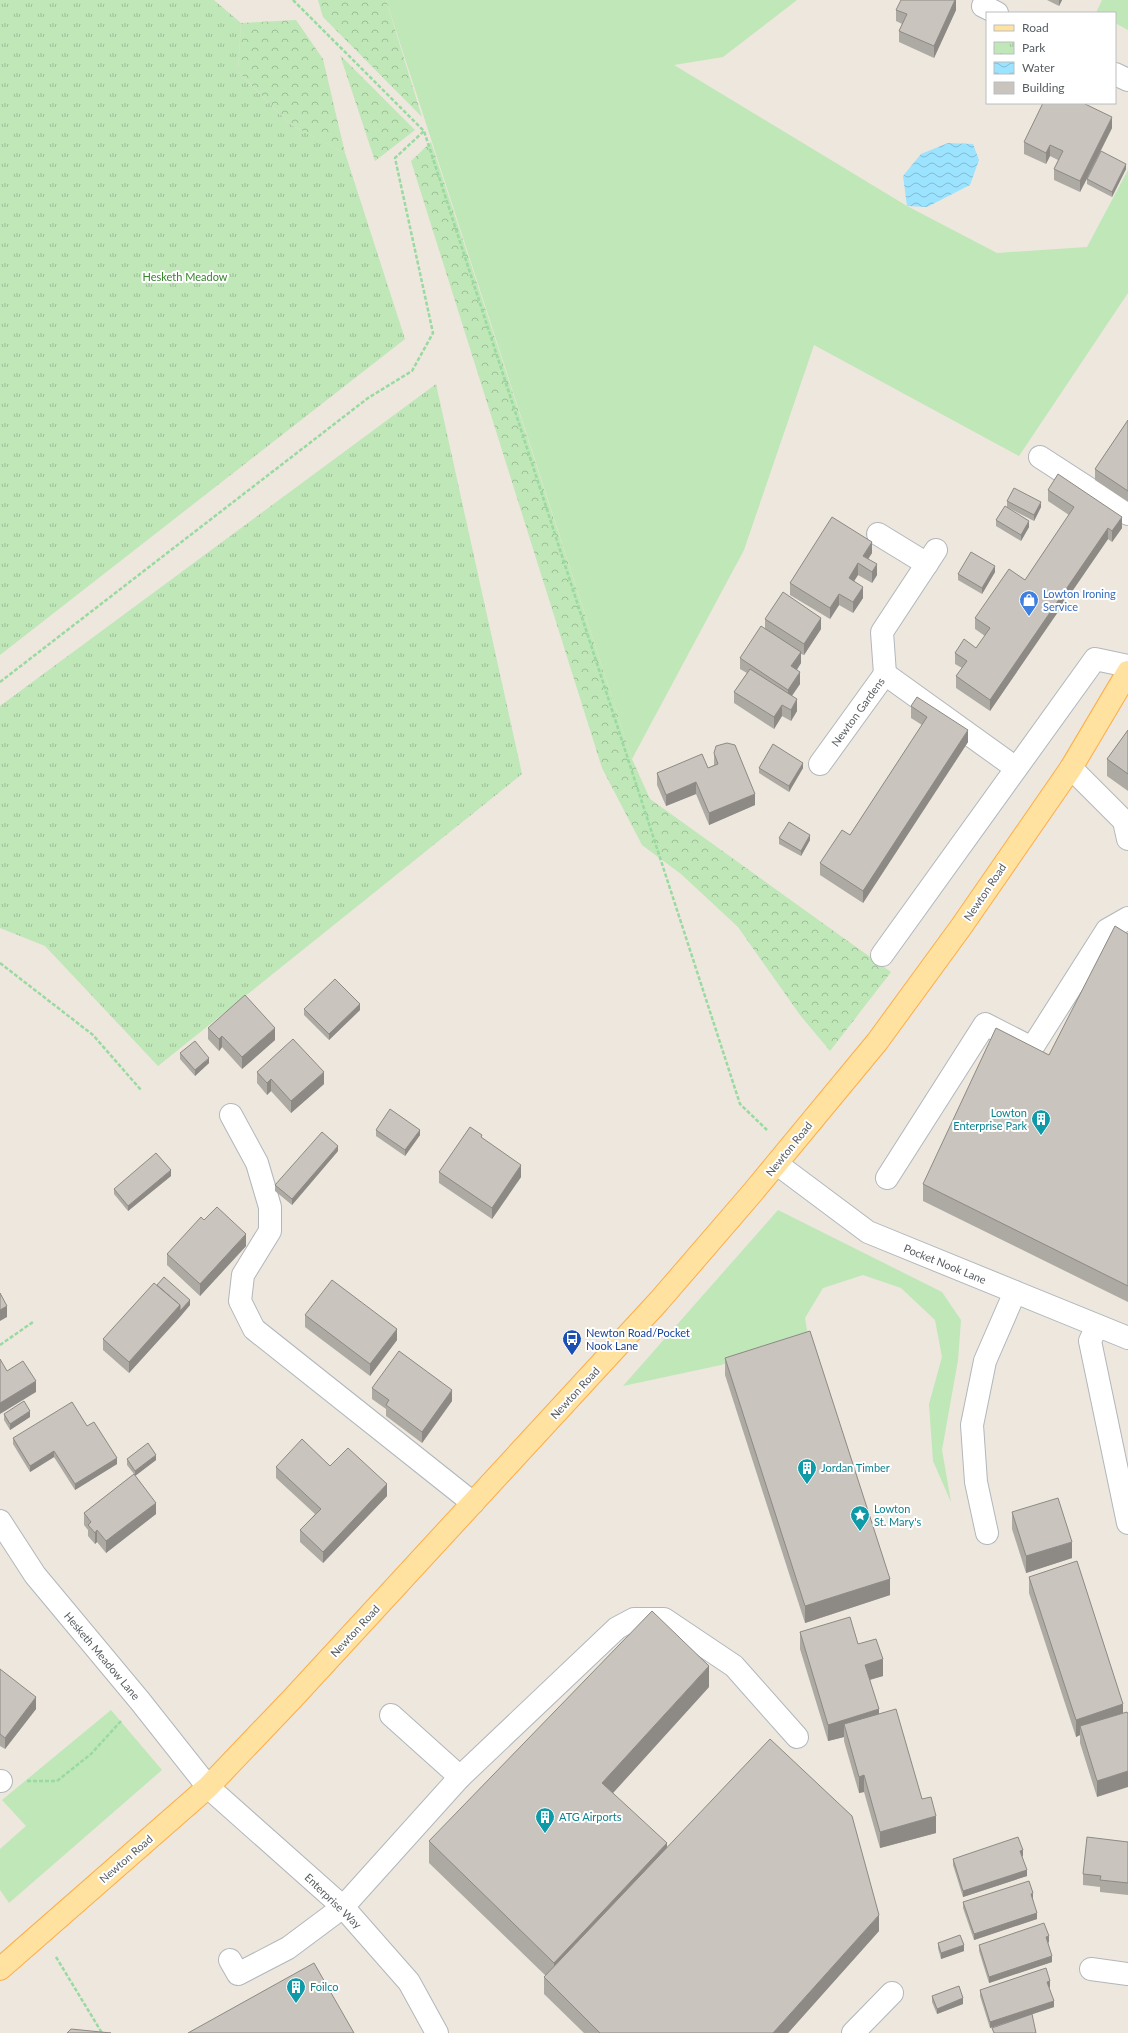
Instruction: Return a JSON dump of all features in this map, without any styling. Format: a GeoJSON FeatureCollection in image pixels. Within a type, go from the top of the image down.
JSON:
{"type":"FeatureCollection","features":[{"type":"Feature","properties":{"kind":"main road","name":"Newton Road"},"geometry":{"type":"LineString","coordinates":[[0,1969],[208,1788],[293,1698],[660,1300],[777,1164],[877,1042],[961,927],[1071,768],[1128,672]]}},
{"type":"Feature","properties":{"kind":"street"},"geometry":{"type":"LineString","coordinates":[[1116,74],[1128,80]]}},
{"type":"Feature","properties":{"kind":"street"},"geometry":{"type":"LineString","coordinates":[[1040,457],[1128,514]]}},
{"type":"Feature","properties":{"kind":"street"},"geometry":{"type":"LineString","coordinates":[[878,534],[932,557],[882,632],[885,674]]}},
{"type":"Feature","properties":{"kind":"street"},"geometry":{"type":"LineString","coordinates":[[882,955],[1095,658],[1128,666]]}},
{"type":"Feature","properties":{"kind":"street","name":"Newton Gardens"},"geometry":{"type":"LineString","coordinates":[[820,764],[885,674],[1016,768]]}},
{"type":"Feature","properties":{"kind":"street"},"geometry":{"type":"LineString","coordinates":[[1071,768],[1124,820],[1128,839]]}},
{"type":"Feature","properties":{"kind":"street"},"geometry":{"type":"LineString","coordinates":[[887,1178],[985,1024],[1032,1048],[1107,930],[1128,918]]}},
{"type":"Feature","properties":{"kind":"street"},"geometry":{"type":"LineString","coordinates":[[231,1116],[257,1163],[270,1207],[270,1231],[243,1275],[240,1301],[254,1330],[473,1503]]}},
{"type":"Feature","properties":{"kind":"street","name":"Pocket Nook Lane"},"geometry":{"type":"LineString","coordinates":[[777,1164],[868,1232],[1128,1338]]}},
{"type":"Feature","properties":{"kind":"street"},"geometry":{"type":"LineString","coordinates":[[987,1533],[976,1482],[972,1425],[985,1361],[1015,1292]]}},
{"type":"Feature","properties":{"kind":"street"},"geometry":{"type":"LineString","coordinates":[[1097,1326],[1090,1341],[1128,1523]]}},
{"type":"Feature","properties":{"kind":"street","name":"Hesketh Meadow Lane"},"geometry":{"type":"LineString","coordinates":[[0,1521],[35,1575],[140,1701],[208,1788]]}},
{"type":"Feature","properties":{"kind":"street"},"geometry":{"type":"LineString","coordinates":[[230,1960],[238,1974],[288,1948],[343,1907],[460,1777],[617,1628],[634,1619],[664,1619],[734,1666],[797,1737]]}},
{"type":"Feature","properties":{"kind":"street"},"geometry":{"type":"LineString","coordinates":[[391,1715],[460,1777]]}},
{"type":"Feature","properties":{"kind":"street","name":"Enterprise Way"},"geometry":{"type":"LineString","coordinates":[[208,1788],[343,1907],[409,1982],[437,2033]]}},
{"type":"Feature","properties":{"kind":"street"},"geometry":{"type":"LineString","coordinates":[[1092,1969],[1128,1974]]}},
{"type":"Feature","properties":{"kind":"street"},"geometry":{"type":"LineString","coordinates":[[853,2033],[892,1993]]}},
{"type":"Feature","properties":{"kind":"path"},"geometry":{"type":"LineString","coordinates":[[294,0],[424,131],[740,1104],[762,1126]]}},
{"type":"Feature","properties":{"kind":"path"},"geometry":{"type":"LineString","coordinates":[[0,682],[368,398],[412,370],[433,333],[395,158],[424,131]]}},
{"type":"Feature","properties":{"kind":"path"},"geometry":{"type":"LineString","coordinates":[[0,963],[93,1035],[141,1090]]}},
{"type":"Feature","properties":{"kind":"path"},"geometry":{"type":"LineString","coordinates":[[0,1345],[33,1322]]}},
{"type":"Feature","properties":{"kind":"path"},"geometry":{"type":"LineString","coordinates":[[0,1781],[57,1780],[91,1754],[140,1701]]}},
{"type":"Feature","properties":{"kind":"path"},"geometry":{"type":"LineString","coordinates":[[41,1933],[102,2033]]}},
{"type":"Feature","properties":{"kind":"green space","name":"Hesketh Meadow"},"geometry":{"type":"Polygon","coordinates":[[[0,0],[214,0],[241,23],[238,72],[291,125],[345,153],[405,339],[0,655],[0,0]]]}},
{"type":"Feature","properties":{"kind":"green space"},"geometry":{"type":"Polygon","coordinates":[[[318,0],[386,0],[422,117],[323,17],[318,0]]]}},
{"type":"Feature","properties":{"kind":"green space"},"geometry":{"type":"Polygon","coordinates":[[[386,0],[797,0],[723,57],[674,65],[907,206],[997,253],[1087,247],[1128,170],[1128,293],[1019,456],[814,345],[744,550],[632,759],[386,0]]]}},
{"type":"Feature","properties":{"kind":"green space"},"geometry":{"type":"Polygon","coordinates":[[[1102,0],[1128,0],[1128,30],[1116,24],[1116,12],[1096,12],[1102,0]]]}},
{"type":"Feature","properties":{"kind":"green space"},"geometry":{"type":"Polygon","coordinates":[[[296,20],[323,59],[345,153],[291,125],[238,72],[241,23],[296,20]]]}},
{"type":"Feature","properties":{"kind":"green space"},"geometry":{"type":"Polygon","coordinates":[[[340,55],[415,130],[375,161],[340,55]]]}},
{"type":"Feature","properties":{"kind":"green space"},"geometry":{"type":"Polygon","coordinates":[[[431,142],[632,759],[650,799],[891,972],[830,1051],[800,1015],[738,927],[681,874],[642,845],[602,768],[411,161],[431,142]]]}},
{"type":"Feature","properties":{"kind":"green space"},"geometry":{"type":"Polygon","coordinates":[[[436,384],[522,774],[158,1066],[45,946],[0,928],[0,706],[436,384]]]}},
{"type":"Feature","properties":{"kind":"green space"},"geometry":{"type":"Polygon","coordinates":[[[778,1210],[942,1292],[961,1320],[958,1360],[942,1450],[951,1502],[933,1461],[929,1404],[942,1357],[935,1320],[901,1288],[863,1275],[823,1288],[805,1318],[808,1336],[721,1365],[623,1386],[778,1210]]]}},
{"type":"Feature","properties":{"kind":"green space"},"geometry":{"type":"Polygon","coordinates":[[[111,1710],[162,1770],[9,1903],[0,1890],[0,1849],[26,1826],[2,1800],[111,1710]]]}},
{"type":"Feature","properties":{"kind":"water"},"geometry":{"type":"Polygon","coordinates":[[[948,143],[973,144],[979,160],[970,185],[927,207],[907,206],[903,176],[921,154],[948,143]]]}},
{"type":"Feature","properties":{"kind":"building"},"geometry":{"type":"Polygon","coordinates":[[[901,0],[955,0],[934,46],[899,31],[907,14],[896,10],[901,0]]]}},
{"type":"Feature","properties":{"kind":"building"},"geometry":{"type":"Polygon","coordinates":[[[1043,104],[1085,104],[1112,117],[1080,181],[1054,169],[1063,151],[1050,145],[1046,153],[1024,142],[1043,104]]]}},
{"type":"Feature","properties":{"kind":"building"},"geometry":{"type":"Polygon","coordinates":[[[1101,151],[1126,164],[1112,192],[1087,179],[1101,151]]]}},
{"type":"Feature","properties":{"kind":"building"},"geometry":{"type":"Polygon","coordinates":[[[1128,420],[1128,491],[1095,469],[1128,420]]]}},
{"type":"Feature","properties":{"kind":"building"},"geometry":{"type":"Polygon","coordinates":[[[1058,474],[1122,517],[1112,531],[1108,528],[990,700],[956,676],[967,661],[955,653],[964,639],[976,648],[990,628],[975,618],[1009,569],[1025,580],[1074,507],[1048,490],[1058,474]]]}},
{"type":"Feature","properties":{"kind":"building"},"geometry":{"type":"Polygon","coordinates":[[[1014,488],[1041,502],[1034,515],[1007,501],[1014,488]]]}},
{"type":"Feature","properties":{"kind":"building"},"geometry":{"type":"Polygon","coordinates":[[[1005,506],[1029,521],[1021,535],[996,520],[1005,506]]]}},
{"type":"Feature","properties":{"kind":"building"},"geometry":{"type":"Polygon","coordinates":[[[832,517],[872,542],[863,556],[877,564],[872,572],[858,563],[849,578],[863,587],[853,602],[839,594],[830,608],[790,583],[832,517]]]}},
{"type":"Feature","properties":{"kind":"building"},"geometry":{"type":"Polygon","coordinates":[[[971,552],[995,566],[982,588],[958,574],[971,552]]]}},
{"type":"Feature","properties":{"kind":"building"},"geometry":{"type":"Polygon","coordinates":[[[783,592],[821,618],[804,644],[765,619],[783,592]]]}},
{"type":"Feature","properties":{"kind":"building"},"geometry":{"type":"Polygon","coordinates":[[[761,626],[801,652],[791,666],[800,672],[788,690],[740,658],[761,626]]]}},
{"type":"Feature","properties":{"kind":"building"},"geometry":{"type":"Polygon","coordinates":[[[750,669],[797,699],[791,710],[782,705],[774,717],[734,692],[750,669]]]}},
{"type":"Feature","properties":{"kind":"building"},"geometry":{"type":"Polygon","coordinates":[[[917,697],[968,730],[863,891],[820,863],[842,830],[850,835],[927,717],[911,706],[917,697]]]}},
{"type":"Feature","properties":{"kind":"building"},"geometry":{"type":"Polygon","coordinates":[[[1128,730],[1128,774],[1107,759],[1128,730]]]}},
{"type":"Feature","properties":{"kind":"building"},"geometry":{"type":"Polygon","coordinates":[[[727,743],[735,745],[755,794],[709,813],[696,782],[666,795],[657,773],[702,754],[708,768],[718,764],[714,753],[716,746],[727,743]]]}},
{"type":"Feature","properties":{"kind":"building"},"geometry":{"type":"Polygon","coordinates":[[[773,744],[803,763],[789,786],[759,768],[773,744]]]}},
{"type":"Feature","properties":{"kind":"building"},"geometry":{"type":"Polygon","coordinates":[[[789,822],[810,835],[801,851],[779,838],[789,822]]]}},
{"type":"Feature","properties":{"kind":"building","name":"Lowton Enterprise Park"},"geometry":{"type":"Polygon","coordinates":[[[1115,926],[1128,934],[1128,1286],[923,1184],[996,1028],[1049,1055],[1115,926]]]}},
{"type":"Feature","properties":{"kind":"building"},"geometry":{"type":"Polygon","coordinates":[[[335,979],[360,1004],[329,1034],[304,1009],[335,979]]]}},
{"type":"Feature","properties":{"kind":"building"},"geometry":{"type":"Polygon","coordinates":[[[245,995],[275,1028],[242,1057],[222,1036],[219,1039],[208,1028],[245,995]]]}},
{"type":"Feature","properties":{"kind":"building"},"geometry":{"type":"Polygon","coordinates":[[[293,1039],[324,1072],[291,1101],[271,1079],[267,1083],[257,1072],[293,1039]]]}},
{"type":"Feature","properties":{"kind":"building"},"geometry":{"type":"Polygon","coordinates":[[[195,1041],[209,1058],[195,1070],[180,1053],[195,1041]]]}},
{"type":"Feature","properties":{"kind":"building"},"geometry":{"type":"Polygon","coordinates":[[[390,1109],[420,1130],[405,1150],[376,1130],[390,1109]]]}},
{"type":"Feature","properties":{"kind":"building"},"geometry":{"type":"Polygon","coordinates":[[[470,1127],[482,1135],[481,1137],[521,1165],[492,1208],[439,1172],[470,1127]]]}},
{"type":"Feature","properties":{"kind":"building"},"geometry":{"type":"Polygon","coordinates":[[[322,1132],[338,1146],[292,1199],[275,1185],[322,1132]]]}},
{"type":"Feature","properties":{"kind":"building"},"geometry":{"type":"Polygon","coordinates":[[[156,1153],[171,1170],[128,1206],[114,1189],[156,1153]]]}},
{"type":"Feature","properties":{"kind":"building"},"geometry":{"type":"Polygon","coordinates":[[[217,1207],[246,1234],[200,1284],[167,1254],[201,1217],[204,1220],[217,1207]]]}},
{"type":"Feature","properties":{"kind":"building"},"geometry":{"type":"Polygon","coordinates":[[[164,1277],[190,1300],[180,1311],[180,1305],[157,1285],[164,1277]]]}},
{"type":"Feature","properties":{"kind":"building"},"geometry":{"type":"Polygon","coordinates":[[[332,1280],[397,1329],[370,1364],[305,1315],[332,1280]]]}},
{"type":"Feature","properties":{"kind":"building"},"geometry":{"type":"Polygon","coordinates":[[[154,1283],[180,1305],[129,1362],[103,1339],[154,1283]]]}},
{"type":"Feature","properties":{"kind":"building"},"geometry":{"type":"Polygon","coordinates":[[[0,1293],[7,1306],[0,1310],[0,1293]]]}},
{"type":"Feature","properties":{"kind":"building","name":"Jordan Timber"},"geometry":{"type":"Polygon","coordinates":[[[810,1331],[890,1579],[805,1606],[725,1358],[810,1331]]]}},
{"type":"Feature","properties":{"kind":"building"},"geometry":{"type":"Polygon","coordinates":[[[399,1351],[452,1390],[422,1432],[386,1405],[389,1400],[372,1388],[399,1351]]]}},
{"type":"Feature","properties":{"kind":"building"},"geometry":{"type":"Polygon","coordinates":[[[0,1359],[7,1371],[23,1361],[36,1381],[0,1403],[0,1359]]]}},
{"type":"Feature","properties":{"kind":"building"},"geometry":{"type":"Polygon","coordinates":[[[24,1401],[30,1411],[10,1424],[4,1414],[24,1401]]]}},
{"type":"Feature","properties":{"kind":"building"},"geometry":{"type":"Polygon","coordinates":[[[72,1402],[87,1426],[94,1422],[117,1458],[75,1484],[54,1451],[30,1466],[13,1438],[72,1402]]]}},
{"type":"Feature","properties":{"kind":"building"},"geometry":{"type":"Polygon","coordinates":[[[302,1439],[330,1466],[348,1448],[387,1484],[323,1552],[300,1530],[321,1509],[276,1467],[302,1439]]]}},
{"type":"Feature","properties":{"kind":"building"},"geometry":{"type":"Polygon","coordinates":[[[148,1443],[156,1455],[135,1471],[127,1459],[148,1443]]]}},
{"type":"Feature","properties":{"kind":"building"},"geometry":{"type":"Polygon","coordinates":[[[134,1474],[156,1503],[106,1541],[97,1530],[95,1533],[88,1525],[91,1522],[84,1513],[134,1474]]]}},
{"type":"Feature","properties":{"kind":"building"},"geometry":{"type":"Polygon","coordinates":[[[1058,1498],[1072,1542],[1026,1556],[1012,1512],[1058,1498]]]}},
{"type":"Feature","properties":{"kind":"building"},"geometry":{"type":"Polygon","coordinates":[[[1077,1561],[1123,1704],[1076,1720],[1029,1577],[1077,1561]]]}},
{"type":"Feature","properties":{"kind":"building","name":"ATG Airports"},"geometry":{"type":"Polygon","coordinates":[[[652,1611],[709,1666],[602,1783],[667,1843],[554,1963],[429,1841],[652,1611]]]}},
{"type":"Feature","properties":{"kind":"building"},"geometry":{"type":"Polygon","coordinates":[[[850,1617],[858,1644],[876,1639],[883,1659],[865,1665],[879,1709],[828,1725],[800,1632],[850,1617]]]}},
{"type":"Feature","properties":{"kind":"building"},"geometry":{"type":"Polygon","coordinates":[[[0,1669],[36,1697],[5,1738],[0,1734],[0,1669]]]}},
{"type":"Feature","properties":{"kind":"building"},"geometry":{"type":"Polygon","coordinates":[[[896,1709],[922,1799],[931,1797],[936,1816],[880,1832],[864,1775],[859,1777],[844,1724],[896,1709]]]}},
{"type":"Feature","properties":{"kind":"building"},"geometry":{"type":"Polygon","coordinates":[[[1127,1712],[1128,1771],[1097,1781],[1080,1726],[1127,1712]]]}},
{"type":"Feature","properties":{"kind":"building"},"geometry":{"type":"Polygon","coordinates":[[[770,1739],[852,1816],[879,1915],[773,2033],[600,2033],[544,1977],[770,1739]]]}},
{"type":"Feature","properties":{"kind":"building"},"geometry":{"type":"Polygon","coordinates":[[[1018,1837],[1023,1850],[1020,1851],[1027,1870],[963,1891],[953,1859],[1018,1837]]]}},
{"type":"Feature","properties":{"kind":"building"},"geometry":{"type":"Polygon","coordinates":[[[1087,1837],[1128,1842],[1128,1883],[1100,1880],[1101,1876],[1083,1874],[1087,1837]]]}},
{"type":"Feature","properties":{"kind":"building"},"geometry":{"type":"Polygon","coordinates":[[[1029,1881],[1033,1893],[1031,1894],[1037,1913],[974,1934],[963,1902],[1029,1881]]]}},
{"type":"Feature","properties":{"kind":"building"},"geometry":{"type":"Polygon","coordinates":[[[1044,1923],[1049,1936],[1046,1937],[1052,1956],[989,1977],[979,1945],[1044,1923]]]}},
{"type":"Feature","properties":{"kind":"building"},"geometry":{"type":"Polygon","coordinates":[[[960,1935],[964,1945],[941,1953],[938,1943],[960,1935]]]}},
{"type":"Feature","properties":{"kind":"building","name":"Foilco"},"geometry":{"type":"Polygon","coordinates":[[[314,1963],[354,2033],[188,2033],[314,1963]]]}},
{"type":"Feature","properties":{"kind":"building"},"geometry":{"type":"Polygon","coordinates":[[[1046,1968],[1050,1981],[1047,1982],[1054,2001],[990,2022],[980,1990],[1046,1968]]]}},
{"type":"Feature","properties":{"kind":"building"},"geometry":{"type":"Polygon","coordinates":[[[959,1986],[963,1998],[937,2009],[932,1996],[959,1986]]]}},
{"type":"Feature","properties":{"kind":"building"},"geometry":{"type":"Polygon","coordinates":[[[1032,2014],[1036,2033],[994,2033],[992,2028],[1032,2014]]]}},
{"type":"Feature","properties":{"kind":"building"},"geometry":{"type":"Polygon","coordinates":[[[71,2029],[111,2033],[67,2033],[71,2029]]]}},
{"type":"Feature","properties":{"kind":"place","name":"Lowton Ironing Service"},"geometry":{"type":"Point","coordinates":[1029,617]}},
{"type":"Feature","properties":{"kind":"place","name":"Lowton Enterprise Park"},"geometry":{"type":"Point","coordinates":[1041,1136]}},
{"type":"Feature","properties":{"kind":"place","name":"Newton Road/Pocket Nook Lane"},"geometry":{"type":"Point","coordinates":[572,1356]}},
{"type":"Feature","properties":{"kind":"place","name":"Jordan Timber"},"geometry":{"type":"Point","coordinates":[807,1485]}},
{"type":"Feature","properties":{"kind":"place","name":"Lowton St. Mary's"},"geometry":{"type":"Point","coordinates":[860,1532]}},
{"type":"Feature","properties":{"kind":"place","name":"ATG Airports"},"geometry":{"type":"Point","coordinates":[545,1834]}},
{"type":"Feature","properties":{"kind":"place","name":"Foilco"},"geometry":{"type":"Point","coordinates":[296,2004]}}]}
